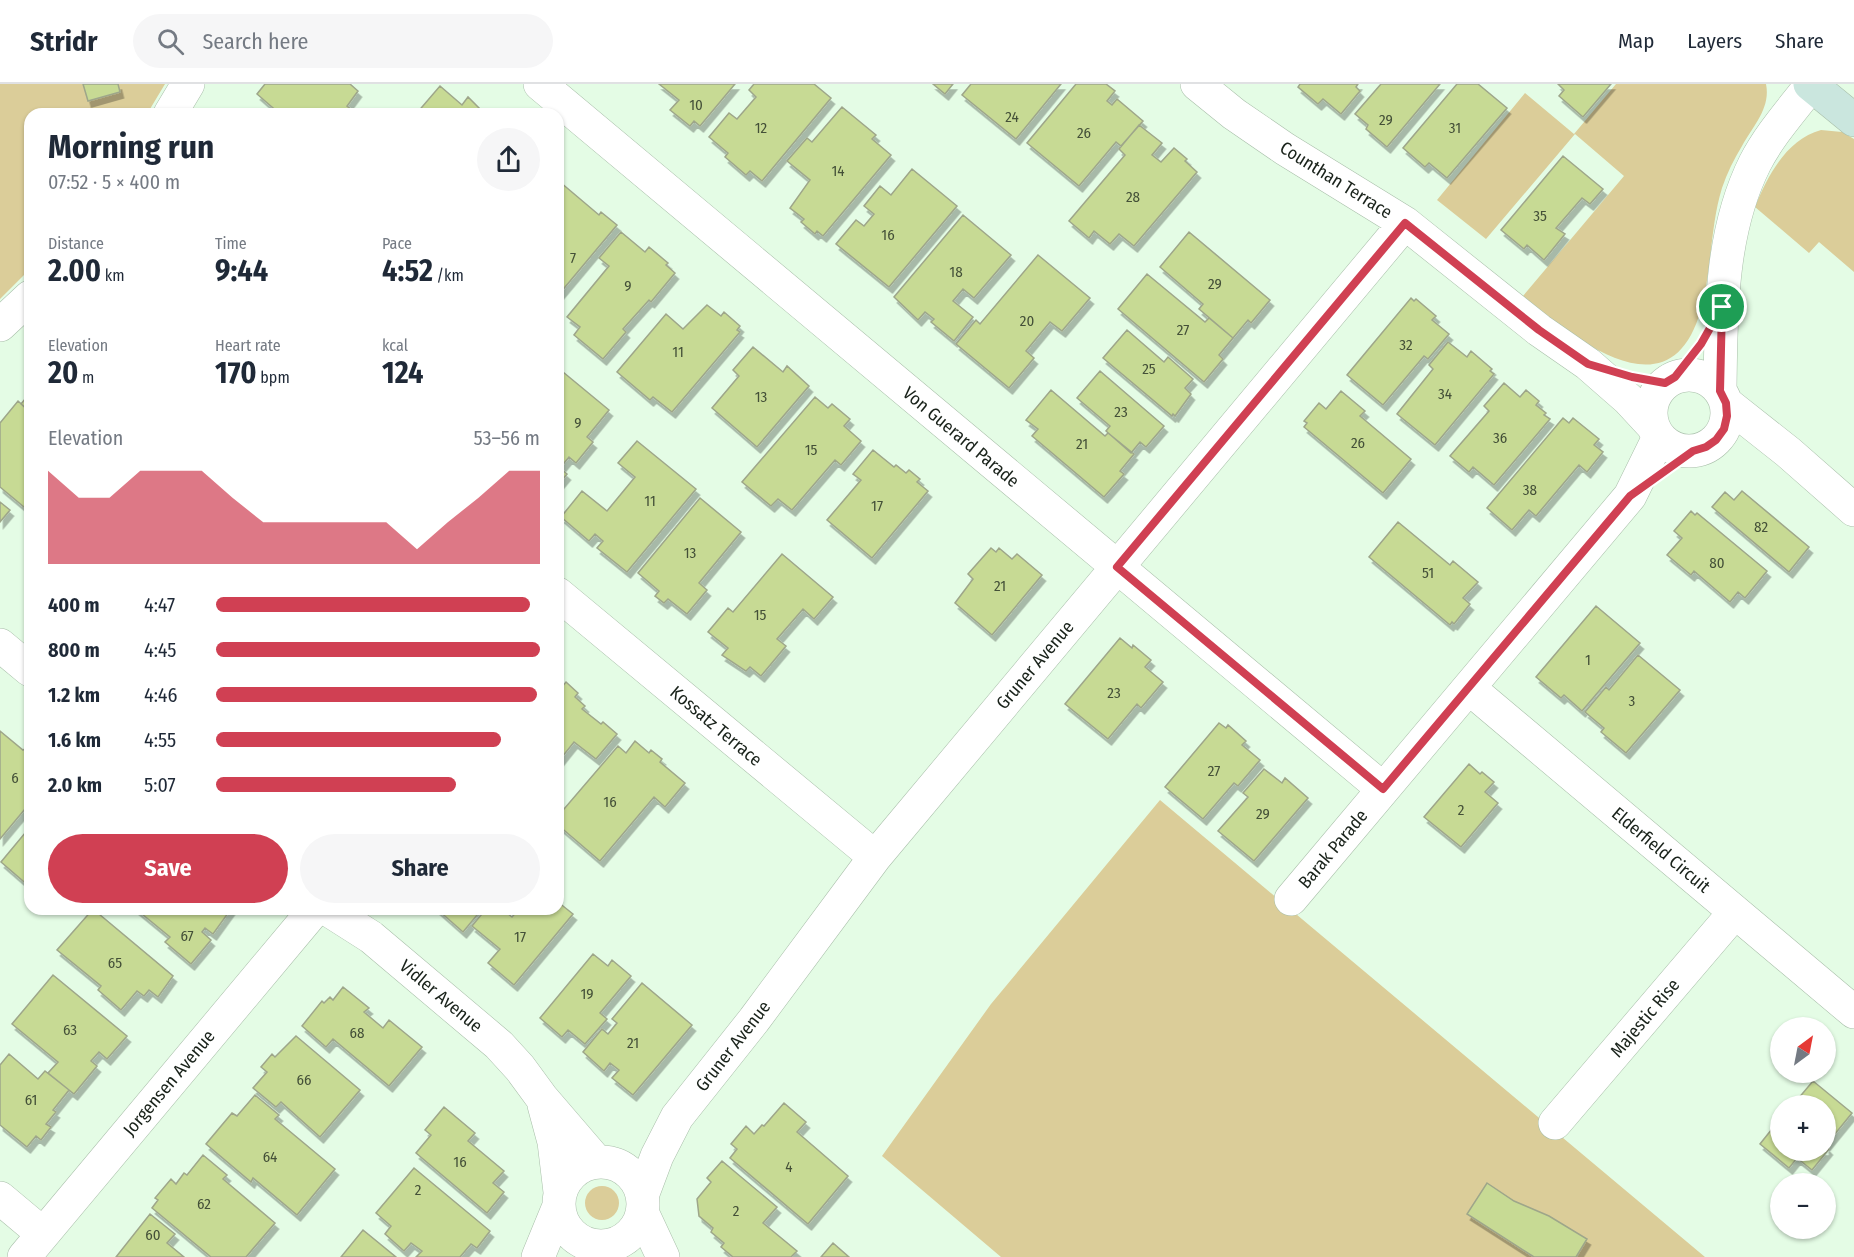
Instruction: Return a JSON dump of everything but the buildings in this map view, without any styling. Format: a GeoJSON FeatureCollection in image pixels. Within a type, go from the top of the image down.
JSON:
{"type":"FeatureCollection","features":[{"type":"Feature","properties":{"kind":"street"},"geometry":{"type":"LineString","coordinates":[[174,108],[188,84]]}},
{"type":"Feature","properties":{"kind":"street","name":"Von Guerard Parade"},"geometry":{"type":"LineString","coordinates":[[540,84],[1383,789]]}},
{"type":"Feature","properties":{"kind":"street","name":"Counthan Terrace"},"geometry":{"type":"LineString","coordinates":[[1197,84],[1234,114],[1285,149],[1405,223],[1539,330],[1588,364],[1628,399],[1656,431]]}},
{"type":"Feature","properties":{"kind":"street"},"geometry":{"type":"LineString","coordinates":[[1705,445],[1724,429],[1727,416],[1723,397],[1722,307],[1735,212],[1744,186],[1769,139],[1811,84],[1854,120]]}},
{"type":"Feature","properties":{"kind":"street","name":"Gruner Avenue"},"geometry":{"type":"LineString","coordinates":[[642,1204],[657,1156],[677,1117],[754,1020],[875,857],[1405,223]]}},
{"type":"Feature","properties":{"kind":"street"},"geometry":{"type":"LineString","coordinates":[[0,325],[24,303]]}},
{"type":"Feature","properties":{"kind":"street"},"geometry":{"type":"LineString","coordinates":[[1722,307],[1701,344],[1657,392],[1652,402],[1651,414],[1656,431],[1667,444],[1680,450],[1705,445],[1770,455],[1806,469]]}},
{"type":"Feature","properties":{"kind":"street","name":"Counthan Terrace"},"geometry":{"type":"LineString","coordinates":[[1588,364],[1632,377],[1670,380]]}},
{"type":"Feature","properties":{"kind":"street"},"geometry":{"type":"LineString","coordinates":[[1670,380],[1687,375],[1699,376],[1711,382],[1723,397],[1854,510]]}},
{"type":"Feature","properties":{"kind":"street","name":"Barak Parade"},"geometry":{"type":"LineString","coordinates":[[1630,496],[1656,431]]}},
{"type":"Feature","properties":{"kind":"street","name":"Barak Parade"},"geometry":{"type":"LineString","coordinates":[[1291,899],[1630,496],[1705,445]]}},
{"type":"Feature","properties":{"kind":"street","name":"Kossatz Terrace"},"geometry":{"type":"LineString","coordinates":[[564,599],[875,857]]}},
{"type":"Feature","properties":{"kind":"street"},"geometry":{"type":"LineString","coordinates":[[0,645],[24,665]]}},
{"type":"Feature","properties":{"kind":"street","name":"Elderfield Circuit"},"geometry":{"type":"LineString","coordinates":[[1469,688],[1854,1012]]}},
{"type":"Feature","properties":{"kind":"street","name":"Majestic Rise"},"geometry":{"type":"LineString","coordinates":[[1555,1123],[1735,912]]}},
{"type":"Feature","properties":{"kind":"street","name":"Jorgensen Avenue"},"geometry":{"type":"LineString","coordinates":[[33,1245],[310,915]]}},
{"type":"Feature","properties":{"kind":"street","name":"Vidler Avenue"},"geometry":{"type":"LineString","coordinates":[[336,915],[371,937],[499,1045],[520,1068],[542,1098],[603,1162]]}},
{"type":"Feature","properties":{"kind":"street","name":"Vidler Avenue"},"geometry":{"type":"LineString","coordinates":[[542,1098],[554,1142],[560,1199]]}},
{"type":"Feature","properties":{"kind":"street","name":"Gruner Avenue"},"geometry":{"type":"LineString","coordinates":[[603,1162],[642,1144],[677,1117]]}},
{"type":"Feature","properties":{"kind":"street"},"geometry":{"type":"LineString","coordinates":[[538,1257],[566,1180],[574,1171],[585,1165],[603,1162],[622,1168],[633,1177],[663,1257]]}},
{"type":"Feature","properties":{"kind":"street"},"geometry":{"type":"LineString","coordinates":[[0,1198],[33,1245]]}},
{"type":"Feature","properties":{"kind":"street"},"geometry":{"type":"LineString","coordinates":[[560,1199],[561,1219],[569,1231],[598,1251],[623,1240],[638,1223],[642,1204]]}},
{"type":"Feature","properties":{"kind":"shaded area"},"geometry":{"type":"Polygon","coordinates":[[[0,84],[165,84],[151,108],[24,108],[24,275],[0,299],[0,84]]]}},
{"type":"Feature","properties":{"kind":"shaded area"},"geometry":{"type":"Polygon","coordinates":[[[1616,84],[1766,84],[1767,93],[1764,109],[1733,161],[1722,188],[1715,218],[1705,294],[1687,342],[1668,359],[1645,365],[1620,360],[1594,348],[1569,332],[1523,296],[1624,176],[1575,134],[1486,239],[1437,200],[1525,93],[1574,134],[1616,84]]]}},
{"type":"Feature","properties":{"kind":"shaded area"},"geometry":{"type":"Polygon","coordinates":[[[1821,130],[1842,132],[1854,139],[1854,272],[1819,242],[1809,253],[1755,207],[1780,160],[1798,141],[1821,130]]]}},
{"type":"Feature","properties":{"kind":"shaded area"},"geometry":{"type":"Polygon","coordinates":[[[1160,800],[1705,1257],[1001,1257],[882,1156],[991,1004],[1160,800]]]}},
{"type":"Feature","properties":{"kind":"shaded area"},"geometry":{"type":"Polygon","coordinates":[[[602,1186],[614,1191],[619,1203],[614,1215],[602,1220],[590,1215],[585,1203],[590,1191],[602,1186]]]}},
{"type":"Feature","properties":{"kind":"route"},"geometry":{"type":"LineString","coordinates":[[1405,223],[1496,297],[1588,364],[1632,377],[1665,383],[1675,377],[1701,344],[1722,307],[1720,391],[1726,403],[1727,416],[1724,429],[1716,440],[1706,447],[1693,451],[1630,496],[1383,789],[1117,567],[1405,223]]}}]}
